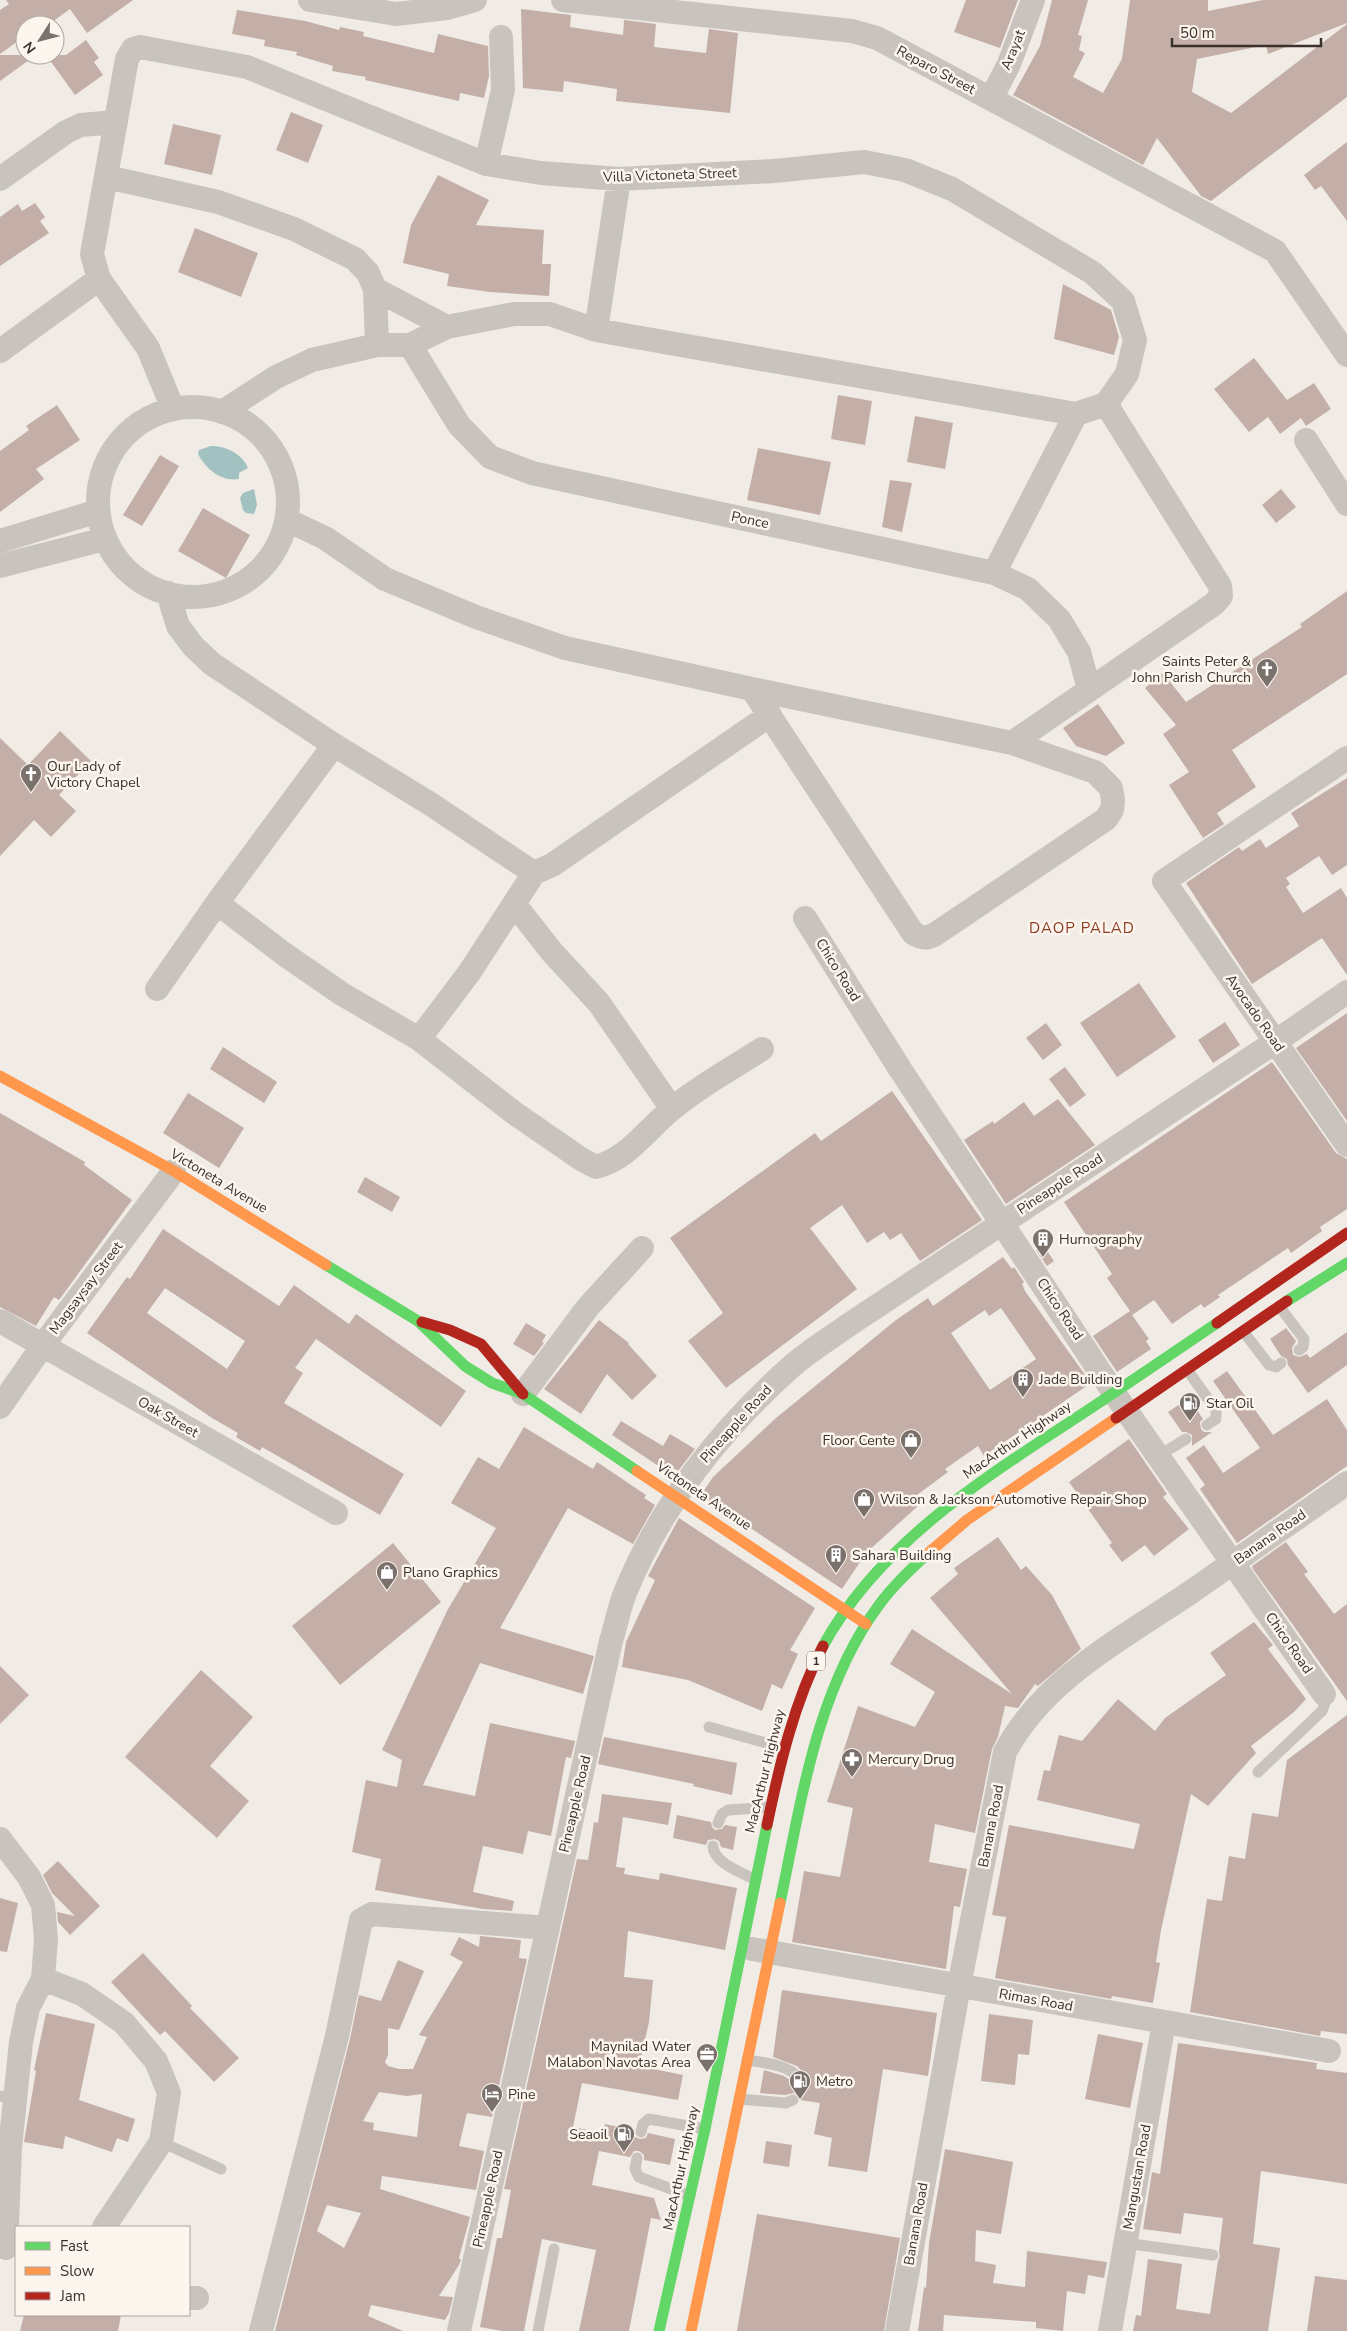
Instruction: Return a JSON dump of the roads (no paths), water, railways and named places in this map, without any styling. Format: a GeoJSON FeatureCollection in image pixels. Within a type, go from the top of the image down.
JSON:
{"type":"FeatureCollection","features":[{"type":"Feature","properties":{"kind":"main road","name":"Victoneta Avenue"},"geometry":{"type":"LineString","coordinates":[[0,1076],[174,1171],[418,1322],[465,1366],[492,1383],[523,1394],[867,1624]]}},
{"type":"Feature","properties":{"kind":"main road","name":"MacArthur Highway"},"geometry":{"type":"LineString","coordinates":[[691,2331],[807,1773],[834,1690],[853,1648],[867,1624],[880,1605],[905,1576],[967,1520],[1120,1402],[1347,1233]]}},
{"type":"Feature","properties":{"kind":"main road","name":"MacArthur Highway"},"geometry":{"type":"LineString","coordinates":[[660,2331],[705,2129],[770,1807],[791,1720],[808,1676],[846,1610],[888,1560],[953,1502],[1000,1467],[1120,1402],[1188,1371],[1280,1306],[1345,1268]]}},
{"type":"Feature","properties":{"kind":"main road","name":"Victoneta Avenue"},"geometry":{"type":"LineString","coordinates":[[418,1322],[450,1330],[481,1344],[523,1394]]}},
{"type":"Feature","properties":{"kind":"street"},"geometry":{"type":"LineString","coordinates":[[310,0],[396,14],[420,13],[475,0]]}},
{"type":"Feature","properties":{"kind":"street","name":"Reparo Street"},"geometry":{"type":"LineString","coordinates":[[563,0],[852,30],[877,38],[1275,251],[1347,355]]}},
{"type":"Feature","properties":{"kind":"street","name":"Arayat"},"geometry":{"type":"LineString","coordinates":[[991,99],[1009,64],[1033,0]]}},
{"type":"Feature","properties":{"kind":"street"},"geometry":{"type":"LineString","coordinates":[[486,164],[502,90],[502,37]]}},
{"type":"Feature","properties":{"kind":"street","name":"Villa Victoneta Street"},"geometry":{"type":"LineString","coordinates":[[116,122],[127,59],[133,49],[140,47],[247,67],[486,164],[541,173],[619,179],[774,171],[864,162],[905,170],[952,188],[1093,273],[1123,301],[1135,340],[1127,374],[1106,404]]}},
{"type":"Feature","properties":{"kind":"street"},"geometry":{"type":"LineString","coordinates":[[0,179],[66,132],[88,124],[116,122],[92,254],[99,279],[148,348],[173,409]]}},
{"type":"Feature","properties":{"kind":"street"},"geometry":{"type":"LineString","coordinates":[[107,177],[218,202],[294,229],[355,259],[368,273],[375,289],[376,345]]}},
{"type":"Feature","properties":{"kind":"street"},"geometry":{"type":"LineString","coordinates":[[596,330],[619,179]]}},
{"type":"Feature","properties":{"kind":"street"},"geometry":{"type":"LineString","coordinates":[[0,351],[99,279]]}},
{"type":"Feature","properties":{"kind":"street"},"geometry":{"type":"LineString","coordinates":[[375,289],[447,327]]}},
{"type":"Feature","properties":{"kind":"street"},"geometry":{"type":"LineString","coordinates":[[222,412],[276,377],[312,360],[376,345],[410,345],[447,327],[514,314],[550,314],[596,330],[1076,414],[1106,404],[1205,561],[1222,594],[1214,604],[1012,743]]}},
{"type":"Feature","properties":{"kind":"street","name":"Ponce"},"geometry":{"type":"LineString","coordinates":[[410,345],[459,426],[490,457],[532,473],[994,573],[1028,589],[1060,619],[1079,652],[1089,689]]}},
{"type":"Feature","properties":{"kind":"street"},"geometry":{"type":"LineString","coordinates":[[198,407],[222,412],[250,426],[271,448],[284,476],[288,506],[287,520],[282,538],[265,565],[240,585],[210,596],[178,596],[148,586],[122,566],[105,539],[98,511],[101,476],[116,445],[141,422],[173,409],[198,407]]}},
{"type":"Feature","properties":{"kind":"street"},"geometry":{"type":"LineString","coordinates":[[994,573],[1076,414]]}},
{"type":"Feature","properties":{"kind":"street"},"geometry":{"type":"LineString","coordinates":[[1306,440],[1347,504]]}},
{"type":"Feature","properties":{"kind":"street"},"geometry":{"type":"LineString","coordinates":[[0,541],[98,511]]}},
{"type":"Feature","properties":{"kind":"street"},"geometry":{"type":"LineString","coordinates":[[287,520],[325,538],[385,579],[476,617],[565,648],[752,690],[1012,743],[1095,772],[1111,788],[1112,810],[1106,819],[936,934],[930,938],[920,938],[913,933],[752,690]]}},
{"type":"Feature","properties":{"kind":"street"},"geometry":{"type":"LineString","coordinates":[[0,566],[105,539]]}},
{"type":"Feature","properties":{"kind":"street"},"geometry":{"type":"LineString","coordinates":[[168,593],[178,626],[193,646],[212,664],[334,745],[429,804],[534,873]]}},
{"type":"Feature","properties":{"kind":"street"},"geometry":{"type":"LineString","coordinates":[[419,1040],[469,973],[515,905],[534,873],[552,865],[770,715]]}},
{"type":"Feature","properties":{"kind":"street"},"geometry":{"type":"LineString","coordinates":[[156,988],[216,903],[334,745]]}},
{"type":"Feature","properties":{"kind":"street","name":"Avocado Road"},"geometry":{"type":"LineString","coordinates":[[1347,758],[1164,881],[1347,1145]]}},
{"type":"Feature","properties":{"kind":"street"},"geometry":{"type":"LineString","coordinates":[[216,903],[284,954],[342,994],[419,1040],[513,1112],[581,1159],[596,1166],[612,1163],[626,1153],[672,1109],[762,1049]]}},
{"type":"Feature","properties":{"kind":"street"},"geometry":{"type":"LineString","coordinates":[[515,905],[552,952],[599,1002],[672,1109]]}},
{"type":"Feature","properties":{"kind":"street","name":"Chico Road"},"geometry":{"type":"LineString","coordinates":[[805,918],[900,1068],[1120,1402],[1324,1694]]}},
{"type":"Feature","properties":{"kind":"street","name":"Pineapple Road"},"geometry":{"type":"LineString","coordinates":[[459,2331],[611,1640],[625,1595],[642,1555],[678,1496],[700,1464],[726,1432],[750,1405],[793,1365],[847,1326],[1276,1042],[1347,992]]}},
{"type":"Feature","properties":{"kind":"street","name":"Magsaysay Street"},"geometry":{"type":"LineString","coordinates":[[0,1407],[42,1345],[174,1171]]}},
{"type":"Feature","properties":{"kind":"street"},"geometry":{"type":"LineString","coordinates":[[523,1394],[588,1307],[642,1248]]}},
{"type":"Feature","properties":{"kind":"street","name":"Oak Street"},"geometry":{"type":"LineString","coordinates":[[0,1321],[336,1513]]}},
{"type":"Feature","properties":{"kind":"street","name":"Banana Road"},"geometry":{"type":"LineString","coordinates":[[897,2331],[1005,1752],[1013,1737],[1026,1720],[1074,1671],[1347,1483]]}},
{"type":"Feature","properties":{"kind":"street"},"geometry":{"type":"LineString","coordinates":[[0,1839],[29,1876],[43,1905],[46,1939],[43,1979],[28,2008],[8,2097],[10,2148],[7,2249]]}},
{"type":"Feature","properties":{"kind":"street"},"geometry":{"type":"LineString","coordinates":[[261,2331],[337,2036],[361,1920],[372,1914],[547,1928]]}},
{"type":"Feature","properties":{"kind":"street","name":"Rimas Road"},"geometry":{"type":"LineString","coordinates":[[743,1947],[1329,2052]]}},
{"type":"Feature","properties":{"kind":"street"},"geometry":{"type":"LineString","coordinates":[[43,1979],[82,1994],[124,2023],[156,2060],[169,2093],[161,2142],[105,2226]]}},
{"type":"Feature","properties":{"kind":"street","name":"Mangustan Road"},"geometry":{"type":"LineString","coordinates":[[1110,2331],[1164,2022]]}},
{"type":"Feature","properties":{"kind":"lane"},"geometry":{"type":"LineString","coordinates":[[1280,1306],[1304,1339],[1303,1347],[1299,1350]]}},
{"type":"Feature","properties":{"kind":"lane"},"geometry":{"type":"LineString","coordinates":[[1243,1331],[1269,1365],[1276,1367],[1281,1363]]}},
{"type":"Feature","properties":{"kind":"lane"},"geometry":{"type":"LineString","coordinates":[[1188,1371],[1216,1410],[1216,1419],[1207,1425]]}},
{"type":"Feature","properties":{"kind":"lane"},"geometry":{"type":"LineString","coordinates":[[1158,1456],[1186,1439]]}},
{"type":"Feature","properties":{"kind":"lane"},"geometry":{"type":"LineString","coordinates":[[1258,1772],[1322,1712],[1325,1703],[1324,1694]]}},
{"type":"Feature","properties":{"kind":"lane"},"geometry":{"type":"LineString","coordinates":[[709,1727],[784,1748]]}},
{"type":"Feature","properties":{"kind":"lane"},"geometry":{"type":"LineString","coordinates":[[718,1823],[722,1814],[728,1810],[770,1807]]}},
{"type":"Feature","properties":{"kind":"lane"},"geometry":{"type":"LineString","coordinates":[[714,1846],[713,1851],[718,1859],[756,1880]]}},
{"type":"Feature","properties":{"kind":"lane"},"geometry":{"type":"LineString","coordinates":[[747,2060],[792,2070],[798,2077]]}},
{"type":"Feature","properties":{"kind":"lane"},"geometry":{"type":"LineString","coordinates":[[739,2099],[786,2103],[793,2100]]}},
{"type":"Feature","properties":{"kind":"lane"},"geometry":{"type":"LineString","coordinates":[[641,2132],[643,2124],[649,2119],[705,2129]]}},
{"type":"Feature","properties":{"kind":"lane"},"geometry":{"type":"LineString","coordinates":[[161,2142],[221,2169]]}},
{"type":"Feature","properties":{"kind":"lane"},"geometry":{"type":"LineString","coordinates":[[637,2158],[635,2169],[639,2177],[690,2196]]}},
{"type":"Feature","properties":{"kind":"lane"},"geometry":{"type":"LineString","coordinates":[[1125,2243],[1213,2256]]}},
{"type":"Feature","properties":{"kind":"lane"},"geometry":{"type":"LineString","coordinates":[[538,2331],[554,2249]]}},
{"type":"Feature","properties":{"kind":"water"},"geometry":{"type":"Polygon","coordinates":[[[211,446],[222,447],[242,458],[248,468],[239,473],[239,479],[220,476],[205,465],[198,454],[199,450],[211,446]]]}},
{"type":"Feature","properties":{"kind":"water"},"geometry":{"type":"Polygon","coordinates":[[[254,489],[257,505],[254,514],[246,513],[243,510],[240,498],[243,493],[254,489]]]}},
{"type":"Feature","properties":{"kind":"place","name":"Saints Peter & John Parish Church"},"geometry":{"type":"Point","coordinates":[1267,688]}},
{"type":"Feature","properties":{"kind":"place","name":"Our Lady of Victory Chapel"},"geometry":{"type":"Point","coordinates":[31,793]}},
{"type":"Feature","properties":{"kind":"place","name":"Hurnography"},"geometry":{"type":"Point","coordinates":[1043,1258]}},
{"type":"Feature","properties":{"kind":"place","name":"Jade Building"},"geometry":{"type":"Point","coordinates":[1023,1398]}},
{"type":"Feature","properties":{"kind":"place","name":"Star Oil"},"geometry":{"type":"Point","coordinates":[1190,1422]}},
{"type":"Feature","properties":{"kind":"place","name":"Floor Cente"},"geometry":{"type":"Point","coordinates":[911,1459]}},
{"type":"Feature","properties":{"kind":"place","name":"Wilson & Jackson Automotive Repair Shop"},"geometry":{"type":"Point","coordinates":[864,1518]}},
{"type":"Feature","properties":{"kind":"place","name":"Sahara Building"},"geometry":{"type":"Point","coordinates":[836,1574]}},
{"type":"Feature","properties":{"kind":"place","name":"Plano Graphics"},"geometry":{"type":"Point","coordinates":[387,1591]}},
{"type":"Feature","properties":{"kind":"place","name":"Mercury Drug"},"geometry":{"type":"Point","coordinates":[852,1778]}},
{"type":"Feature","properties":{"kind":"place","name":"Maynilad Water Malabon Navotas Area"},"geometry":{"type":"Point","coordinates":[707,2073]}},
{"type":"Feature","properties":{"kind":"place","name":"Metro"},"geometry":{"type":"Point","coordinates":[800,2100]}},
{"type":"Feature","properties":{"kind":"place","name":"Pine"},"geometry":{"type":"Point","coordinates":[492,2113]}},
{"type":"Feature","properties":{"kind":"place","name":"Seaoil"},"geometry":{"type":"Point","coordinates":[624,2153]}},
{"type":"Feature","properties":{"kind":"district","name":"DAOP PALAD"},"geometry":{"type":"Point","coordinates":[1082,928]}}]}
